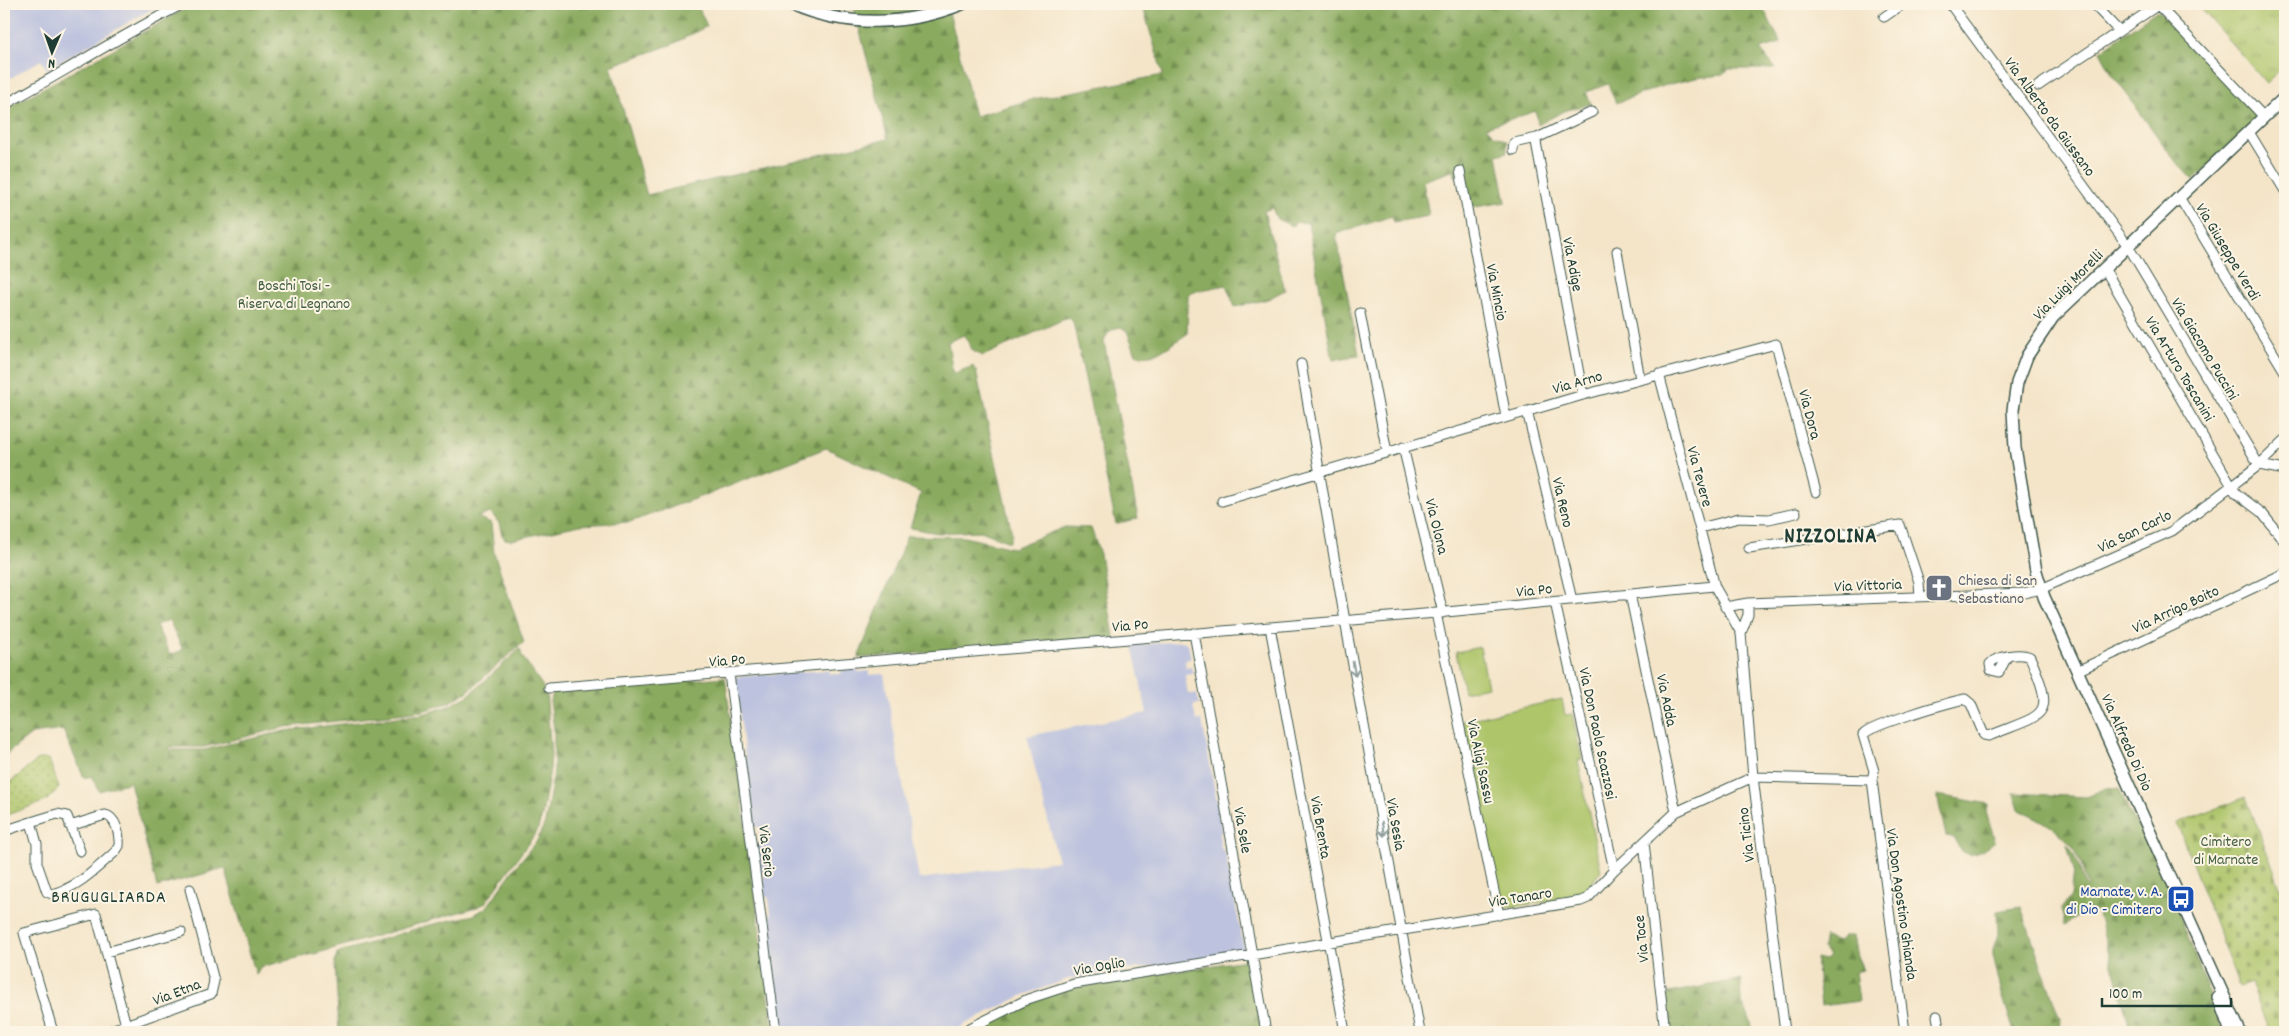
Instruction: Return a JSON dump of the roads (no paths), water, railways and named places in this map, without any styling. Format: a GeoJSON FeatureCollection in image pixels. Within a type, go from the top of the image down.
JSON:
{"type":"FeatureCollection","features":[{"type":"Feature","properties":{"kind":"main road"},"geometry":{"type":"LineString","coordinates":[[791,4],[832,17],[868,21],[915,19],[962,4]]}},
{"type":"Feature","properties":{"kind":"main road","name":"Via Luigi Morelli"},"geometry":{"type":"LineString","coordinates":[[2041,588],[2013,438],[2013,410],[2023,365],[2041,332],[2060,311],[2285,96]]}},
{"type":"Feature","properties":{"kind":"main road","name":"Via Alfredo Di Dio"},"geometry":{"type":"LineString","coordinates":[[2041,588],[2240,1032]]}},
{"type":"Feature","properties":{"kind":"main road","name":"Via Alfredo Di Dio"},"geometry":{"type":"LineString","coordinates":[[2185,908],[2230,1032]]}},
{"type":"Feature","properties":{"kind":"street"},"geometry":{"type":"LineString","coordinates":[[4,105],[69,70],[126,33],[183,4]]}},
{"type":"Feature","properties":{"kind":"street"},"geometry":{"type":"LineString","coordinates":[[1884,17],[1903,4]]}},
{"type":"Feature","properties":{"kind":"street","name":"Via Alberto da Giussano"},"geometry":{"type":"LineString","coordinates":[[1950,4],[2128,246]]}},
{"type":"Feature","properties":{"kind":"street"},"geometry":{"type":"LineString","coordinates":[[2094,4],[2118,30]]}},
{"type":"Feature","properties":{"kind":"street"},"geometry":{"type":"LineString","coordinates":[[2038,86],[2158,4],[2264,117]]}},
{"type":"Feature","properties":{"kind":"street"},"geometry":{"type":"LineString","coordinates":[[1512,150],[1514,143],[1537,138],[1592,112]]}},
{"type":"Feature","properties":{"kind":"street"},"geometry":{"type":"LineString","coordinates":[[2249,132],[2285,191]]}},
{"type":"Feature","properties":{"kind":"street","name":"Via Adige"},"geometry":{"type":"LineString","coordinates":[[1537,138],[1536,142],[1583,395]]}},
{"type":"Feature","properties":{"kind":"street","name":"Via Mincio"},"geometry":{"type":"LineString","coordinates":[[1460,171],[1506,417]]}},
{"type":"Feature","properties":{"kind":"street","name":"Via Giuseppe Verdi"},"geometry":{"type":"LineString","coordinates":[[2179,197],[2285,372]]}},
{"type":"Feature","properties":{"kind":"street","name":"Via Giacomo Puccini"},"geometry":{"type":"LineString","coordinates":[[2128,246],[2259,465]]}},
{"type":"Feature","properties":{"kind":"street"},"geometry":{"type":"LineString","coordinates":[[1617,251],[1640,379]]}},
{"type":"Feature","properties":{"kind":"street","name":"Via Arturo Toscanini"},"geometry":{"type":"LineString","coordinates":[[2104,268],[2231,484],[2240,497],[2262,513],[2285,542]]}},
{"type":"Feature","properties":{"kind":"street"},"geometry":{"type":"LineString","coordinates":[[1360,314],[1387,452]]}},
{"type":"Feature","properties":{"kind":"street","name":"Via Arno"},"geometry":{"type":"LineString","coordinates":[[1222,501],[1583,395],[1776,344]]}},
{"type":"Feature","properties":{"kind":"street","name":"Via Dora"},"geometry":{"type":"LineString","coordinates":[[1776,344],[1816,492]]}},
{"type":"Feature","properties":{"kind":"street","name":"Via Sesia"},"geometry":{"type":"LineString","coordinates":[[1301,364],[1345,621],[1420,1032]]}},
{"type":"Feature","properties":{"kind":"street","name":"Via Tevere"},"geometry":{"type":"LineString","coordinates":[[1658,374],[1714,586],[1741,633]]}},
{"type":"Feature","properties":{"kind":"street","name":"Via Reno"},"geometry":{"type":"LineString","coordinates":[[1528,411],[1572,600]]}},
{"type":"Feature","properties":{"kind":"street","name":"Via San Carlo"},"geometry":{"type":"LineString","coordinates":[[2041,588],[2172,531],[2231,484],[2259,465],[2285,440]]}},
{"type":"Feature","properties":{"kind":"street","name":"Via Olona"},"geometry":{"type":"LineString","coordinates":[[1403,447],[1440,613]]}},
{"type":"Feature","properties":{"kind":"street"},"geometry":{"type":"LineString","coordinates":[[2259,465],[2285,470]]}},
{"type":"Feature","properties":{"kind":"street"},"geometry":{"type":"LineString","coordinates":[[1700,528],[1740,518],[1769,519],[1796,513]]}},
{"type":"Feature","properties":{"kind":"street"},"geometry":{"type":"LineString","coordinates":[[1748,548],[1900,525],[1919,582],[1920,597]]}},
{"type":"Feature","properties":{"kind":"street","name":"Via Arrigo Boito"},"geometry":{"type":"LineString","coordinates":[[2078,671],[2285,573]]}},
{"type":"Feature","properties":{"kind":"street","name":"Via Po"},"geometry":{"type":"LineString","coordinates":[[549,688],[1440,613],[1714,586]]}},
{"type":"Feature","properties":{"kind":"street","name":"Via Vittoria"},"geometry":{"type":"LineString","coordinates":[[1725,607],[1748,603],[2024,593],[2041,588]]}},
{"type":"Feature","properties":{"kind":"street","name":"Via Adda"},"geometry":{"type":"LineString","coordinates":[[1630,594],[1676,812]]}},
{"type":"Feature","properties":{"kind":"street","name":"Via Don Paolo Scazzosi"},"geometry":{"type":"LineString","coordinates":[[1555,602],[1614,870]]}},
{"type":"Feature","properties":{"kind":"street"},"geometry":{"type":"LineString","coordinates":[[1741,633],[1748,615],[1748,603]]}},
{"type":"Feature","properties":{"kind":"street","name":"Via Aligi Sassu"},"geometry":{"type":"LineString","coordinates":[[1440,613],[1499,915]]}},
{"type":"Feature","properties":{"kind":"street"},"geometry":{"type":"LineString","coordinates":[[1731,617],[1741,621],[1748,615]]}},
{"type":"Feature","properties":{"kind":"street","name":"Via Brenta"},"geometry":{"type":"LineString","coordinates":[[1270,627],[1345,1032]]}},
{"type":"Feature","properties":{"kind":"street","name":"Via Sele"},"geometry":{"type":"LineString","coordinates":[[1194,633],[1266,1032]]}},
{"type":"Feature","properties":{"kind":"street","name":"Via Ticino"},"geometry":{"type":"LineString","coordinates":[[1741,633],[1753,777],[1785,1032]]}},
{"type":"Feature","properties":{"kind":"street","name":"Via Don Agostino Ghianda"},"geometry":{"type":"LineString","coordinates":[[1905,1032],[1872,780],[1874,771],[1863,735],[1870,729],[1965,699],[1971,704],[1981,731],[1990,736],[2039,714],[2043,708],[2044,696],[2030,657],[2020,655],[2007,657]]}},
{"type":"Feature","properties":{"kind":"street","name":"Via Serio"},"geometry":{"type":"LineString","coordinates":[[729,674],[776,1032]]}},
{"type":"Feature","properties":{"kind":"street"},"geometry":{"type":"LineString","coordinates":[[1753,777],[1872,780]]}},
{"type":"Feature","properties":{"kind":"street","name":"Via Tanaro"},"geometry":{"type":"LineString","coordinates":[[1251,956],[1584,901],[1676,812],[1753,777]]}},
{"type":"Feature","properties":{"kind":"street"},"geometry":{"type":"LineString","coordinates":[[4,831],[57,814],[63,814],[67,816],[80,851]]}},
{"type":"Feature","properties":{"kind":"street"},"geometry":{"type":"LineString","coordinates":[[31,822],[37,844],[37,863],[47,892],[52,894],[79,883],[115,852],[119,846],[114,820],[109,816],[105,815],[70,826]]}},
{"type":"Feature","properties":{"kind":"street","name":"Via Toce"},"geometry":{"type":"LineString","coordinates":[[1644,842],[1665,1032]]}},
{"type":"Feature","properties":{"kind":"street","name":"Via Etna"},"geometry":{"type":"LineString","coordinates":[[106,1032],[207,997],[214,989],[214,981],[190,889]]}},
{"type":"Feature","properties":{"kind":"street"},"geometry":{"type":"LineString","coordinates":[[52,1032],[24,933],[96,914],[126,1025]]}},
{"type":"Feature","properties":{"kind":"street"},"geometry":{"type":"LineString","coordinates":[[106,952],[181,932]]}},
{"type":"Feature","properties":{"kind":"street","name":"Via Oglio"},"geometry":{"type":"LineString","coordinates":[[962,1032],[1028,998],[1074,984],[1251,956]]}},
{"type":"Feature","properties":{"kind":"street"},"geometry":{"type":"LineString","coordinates":[[1937,1016],[1940,1032]]}},
{"type":"Feature","properties":{"kind":"place","name":"Chiesa di San Sebastiano"},"geometry":{"type":"Point","coordinates":[1939,588]}},
{"type":"Feature","properties":{"kind":"place","name":"Marnate, v. A. di Dio - Cimitero"},"geometry":{"type":"Point","coordinates":[2181,899]}},
{"type":"Feature","properties":{"kind":"district","name":"NIZZOLINA"},"geometry":{"type":"Point","coordinates":[1831,535]}},
{"type":"Feature","properties":{"kind":"district","name":"BRUGUGLIARDA"},"geometry":{"type":"Point","coordinates":[109,896]}},
{"type":"Feature","properties":{"kind":"park label","name":"Boschi Tosi - Riserva di Legnano"},"geometry":{"type":"Point","coordinates":[294,293]}},
{"type":"Feature","properties":{"kind":"park label","name":"Cimitero di Marnate"},"geometry":{"type":"Point","coordinates":[2226,849]}}]}
